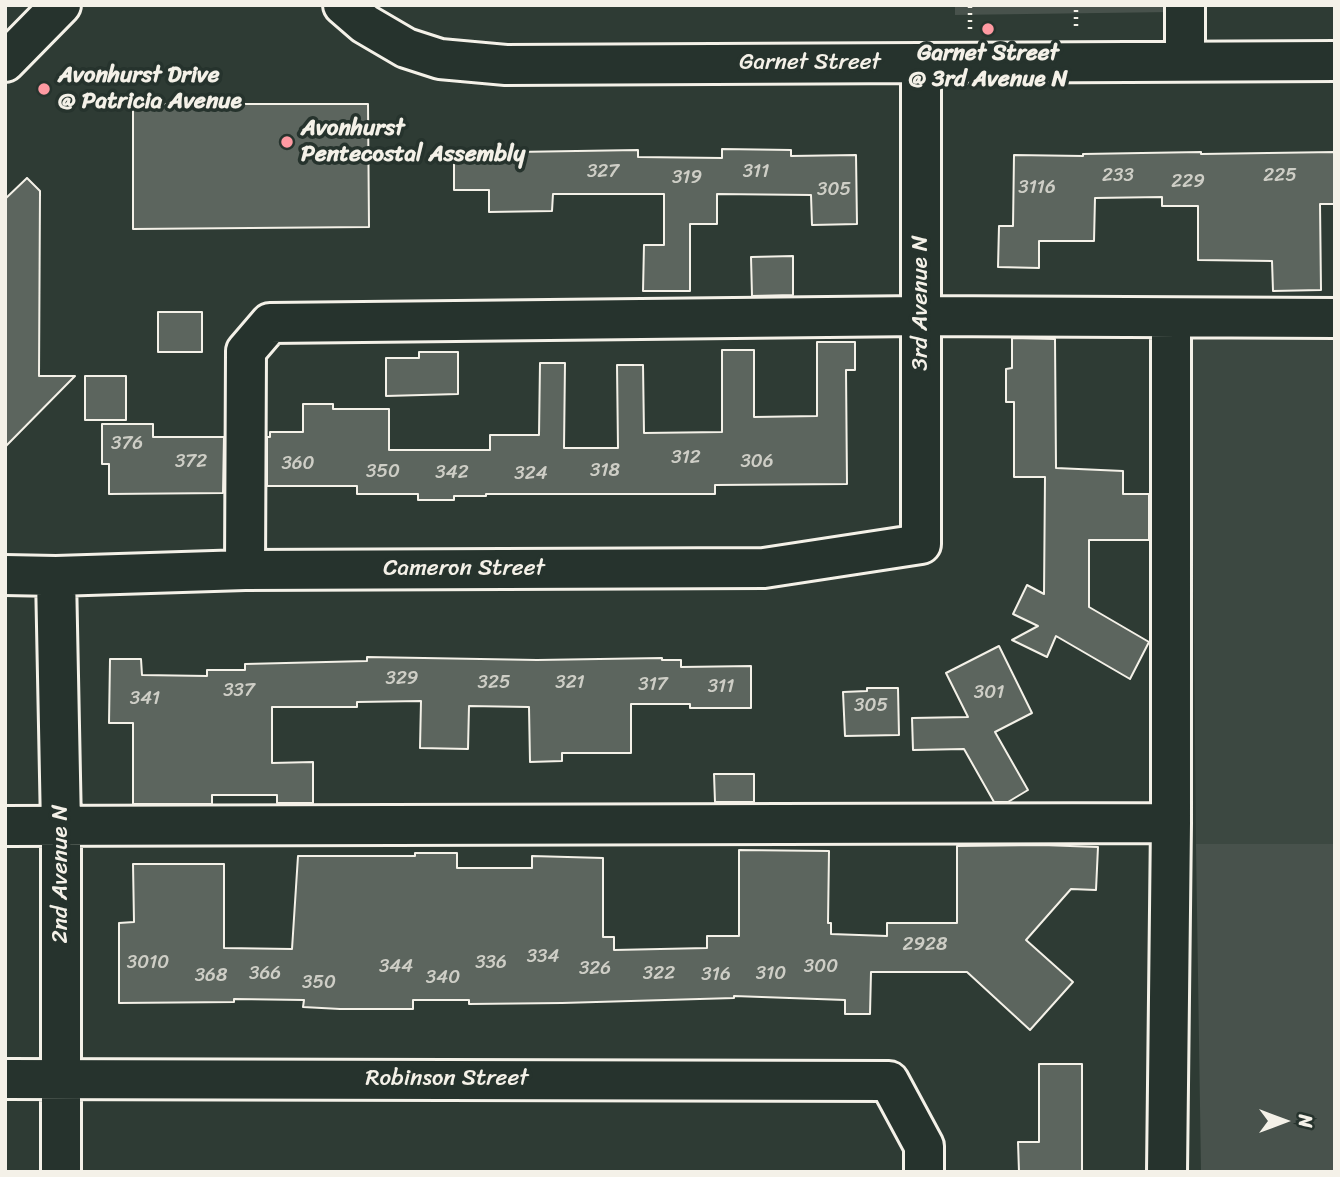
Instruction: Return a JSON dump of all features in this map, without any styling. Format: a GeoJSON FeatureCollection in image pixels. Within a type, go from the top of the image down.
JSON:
{"type":"FeatureCollection","features":[{"type":"Feature","properties":{"kind":"street"},"geometry":{"type":"LineString","coordinates":[[5,62],[61,5]]}},
{"type":"Feature","properties":{"kind":"street","name":"Garnet Street"},"geometry":{"type":"LineString","coordinates":[[342,5],[365,24],[406,48],[440,59],[506,65],[1335,61]]}},
{"type":"Feature","properties":{"kind":"street"},"geometry":{"type":"LineString","coordinates":[[1185,5],[1185,61]]}},
{"type":"Feature","properties":{"kind":"street","name":"3rd Avenue N"},"geometry":{"type":"LineString","coordinates":[[922,63],[922,544]]}},
{"type":"Feature","properties":{"kind":"street"},"geometry":{"type":"LineString","coordinates":[[245,570],[246,351],[270,323],[920,316],[1335,318]]}},
{"type":"Feature","properties":{"kind":"street"},"geometry":{"type":"LineString","coordinates":[[1167,1172],[1171,823],[1171,318]]}},
{"type":"Feature","properties":{"kind":"street","name":"Cameron Street"},"geometry":{"type":"LineString","coordinates":[[5,575],[245,570],[764,568],[922,544]]}},
{"type":"Feature","properties":{"kind":"street","name":"2nd Avenue N"},"geometry":{"type":"LineString","coordinates":[[56,576],[61,825],[61,1172]]}},
{"type":"Feature","properties":{"kind":"street"},"geometry":{"type":"LineString","coordinates":[[5,826],[1171,823]]}},
{"type":"Feature","properties":{"kind":"street","name":"Robinson Street"},"geometry":{"type":"LineString","coordinates":[[5,1079],[889,1081],[924,1146],[925,1172]]}},
{"type":"Feature","properties":{"kind":"shaded area"},"geometry":{"type":"Polygon","coordinates":[[[955,5],[1172,5],[1172,12],[955,15],[955,5]]]}},
{"type":"Feature","properties":{"kind":"shaded area"},"geometry":{"type":"Polygon","coordinates":[[[1191,334],[1335,334],[1335,844],[1196,844],[1191,334]]]}},
{"type":"Feature","properties":{"kind":"shaded area"},"geometry":{"type":"Polygon","coordinates":[[[1196,844],[1335,844],[1335,1172],[1201,1172],[1196,844]]]}},
{"type":"Feature","properties":{"kind":"building","name":"Avonhurst Pentecostal Assembly"},"geometry":{"type":"Polygon","coordinates":[[[133,104],[368,104],[369,227],[133,229],[133,104]]]}},
{"type":"Feature","properties":{"kind":"building"},"geometry":{"type":"Polygon","coordinates":[[[722,149],[791,150],[791,156],[856,155],[857,224],[812,225],[811,195],[717,194],[717,224],[690,224],[690,291],[643,291],[644,245],[664,245],[664,194],[553,194],[552,211],[489,212],[489,190],[454,190],[454,153],[638,150],[638,157],[722,158],[722,149]]]}},
{"type":"Feature","properties":{"kind":"building"},"geometry":{"type":"Polygon","coordinates":[[[1201,152],[1335,152],[1335,204],[1320,204],[1321,290],[1273,291],[1272,261],[1198,260],[1198,206],[1162,206],[1162,197],[1095,198],[1094,241],[1039,241],[1039,268],[998,267],[999,226],[1013,226],[1014,155],[1083,156],[1201,152]]]}},
{"type":"Feature","properties":{"kind":"building"},"geometry":{"type":"Polygon","coordinates":[[[27,178],[40,191],[39,376],[75,376],[5,447],[5,199],[27,178]]]}},
{"type":"Feature","properties":{"kind":"building"},"geometry":{"type":"Polygon","coordinates":[[[793,256],[793,295],[752,296],[751,257],[793,256]]]}},
{"type":"Feature","properties":{"kind":"building"},"geometry":{"type":"Polygon","coordinates":[[[158,312],[202,312],[202,352],[158,352],[158,312]]]}},
{"type":"Feature","properties":{"kind":"building"},"geometry":{"type":"Polygon","coordinates":[[[1012,338],[1055,339],[1056,468],[1123,471],[1123,494],[1149,494],[1149,540],[1089,540],[1089,607],[1149,642],[1130,679],[1056,636],[1047,657],[1012,640],[1038,626],[1013,614],[1027,585],[1044,594],[1045,477],[1014,477],[1014,402],[1006,402],[1006,369],[1012,368],[1012,338]]]}},
{"type":"Feature","properties":{"kind":"building"},"geometry":{"type":"Polygon","coordinates":[[[817,342],[855,342],[855,370],[846,370],[847,484],[715,485],[715,494],[486,494],[454,496],[454,500],[418,500],[418,494],[357,494],[357,486],[267,486],[267,437],[270,437],[270,432],[303,432],[303,404],[333,404],[333,409],[389,409],[389,450],[490,450],[490,435],[539,435],[540,363],[565,363],[564,448],[618,448],[617,365],[643,365],[644,433],[722,432],[722,350],[754,350],[754,417],[817,416],[817,342]]]}},
{"type":"Feature","properties":{"kind":"building"},"geometry":{"type":"Polygon","coordinates":[[[419,352],[458,352],[458,394],[386,396],[386,358],[419,358],[419,352]]]}},
{"type":"Feature","properties":{"kind":"building"},"geometry":{"type":"Polygon","coordinates":[[[85,376],[126,376],[126,420],[85,420],[85,376]]]}},
{"type":"Feature","properties":{"kind":"building"},"geometry":{"type":"Polygon","coordinates":[[[102,424],[153,424],[153,437],[224,437],[223,493],[109,494],[109,464],[102,464],[102,424]]]}},
{"type":"Feature","properties":{"kind":"building"},"geometry":{"type":"Polygon","coordinates":[[[999,646],[1032,713],[995,732],[1028,790],[1008,802],[994,802],[964,749],[913,750],[912,718],[968,717],[946,673],[999,646]]]}},
{"type":"Feature","properties":{"kind":"building"},"geometry":{"type":"Polygon","coordinates":[[[367,657],[537,660],[662,658],[681,660],[681,667],[751,666],[751,708],[631,704],[631,753],[562,753],[562,761],[530,762],[529,707],[469,706],[468,749],[420,748],[421,701],[357,702],[357,707],[272,707],[272,763],[313,762],[313,803],[277,803],[277,795],[212,795],[212,804],[133,804],[133,723],[109,723],[110,659],[141,659],[142,675],[207,676],[207,670],[245,670],[245,664],[367,661],[367,657]]]}},
{"type":"Feature","properties":{"kind":"building"},"geometry":{"type":"Polygon","coordinates":[[[867,688],[898,688],[899,735],[845,736],[843,692],[867,691],[867,688]]]}},
{"type":"Feature","properties":{"kind":"building"},"geometry":{"type":"Polygon","coordinates":[[[714,774],[754,774],[754,802],[715,802],[714,774]]]}},
{"type":"Feature","properties":{"kind":"building"},"geometry":{"type":"Polygon","coordinates":[[[957,846],[1098,847],[1096,890],[1071,889],[1026,940],[1073,982],[1030,1030],[967,972],[871,972],[870,1014],[845,1014],[845,1000],[734,996],[562,1003],[469,1004],[469,1000],[413,1000],[413,1009],[303,1007],[304,1000],[234,999],[234,1002],[119,1003],[119,923],[134,922],[133,864],[224,864],[224,948],[292,949],[298,856],[415,856],[415,853],[457,853],[457,868],[532,868],[532,856],[603,858],[603,937],[614,937],[614,950],[707,948],[707,936],[739,936],[739,850],[829,851],[828,923],[831,923],[831,934],[887,936],[887,923],[957,923],[957,846]]]}},
{"type":"Feature","properties":{"kind":"building"},"geometry":{"type":"Polygon","coordinates":[[[1039,1064],[1082,1064],[1082,1172],[1019,1172],[1018,1142],[1039,1142],[1039,1064]]]}},
{"type":"Feature","properties":{"kind":"place","name":"Garnet Street @ 3rd Avenue N"},"geometry":{"type":"Point","coordinates":[988,29]}},
{"type":"Feature","properties":{"kind":"place","name":"Avonhurst Drive @ Patricia Avenue"},"geometry":{"type":"Point","coordinates":[44,89]}},
{"type":"Feature","properties":{"kind":"place","name":"Avonhurst Pentecostal Assembly"},"geometry":{"type":"Point","coordinates":[287,142]}}]}
